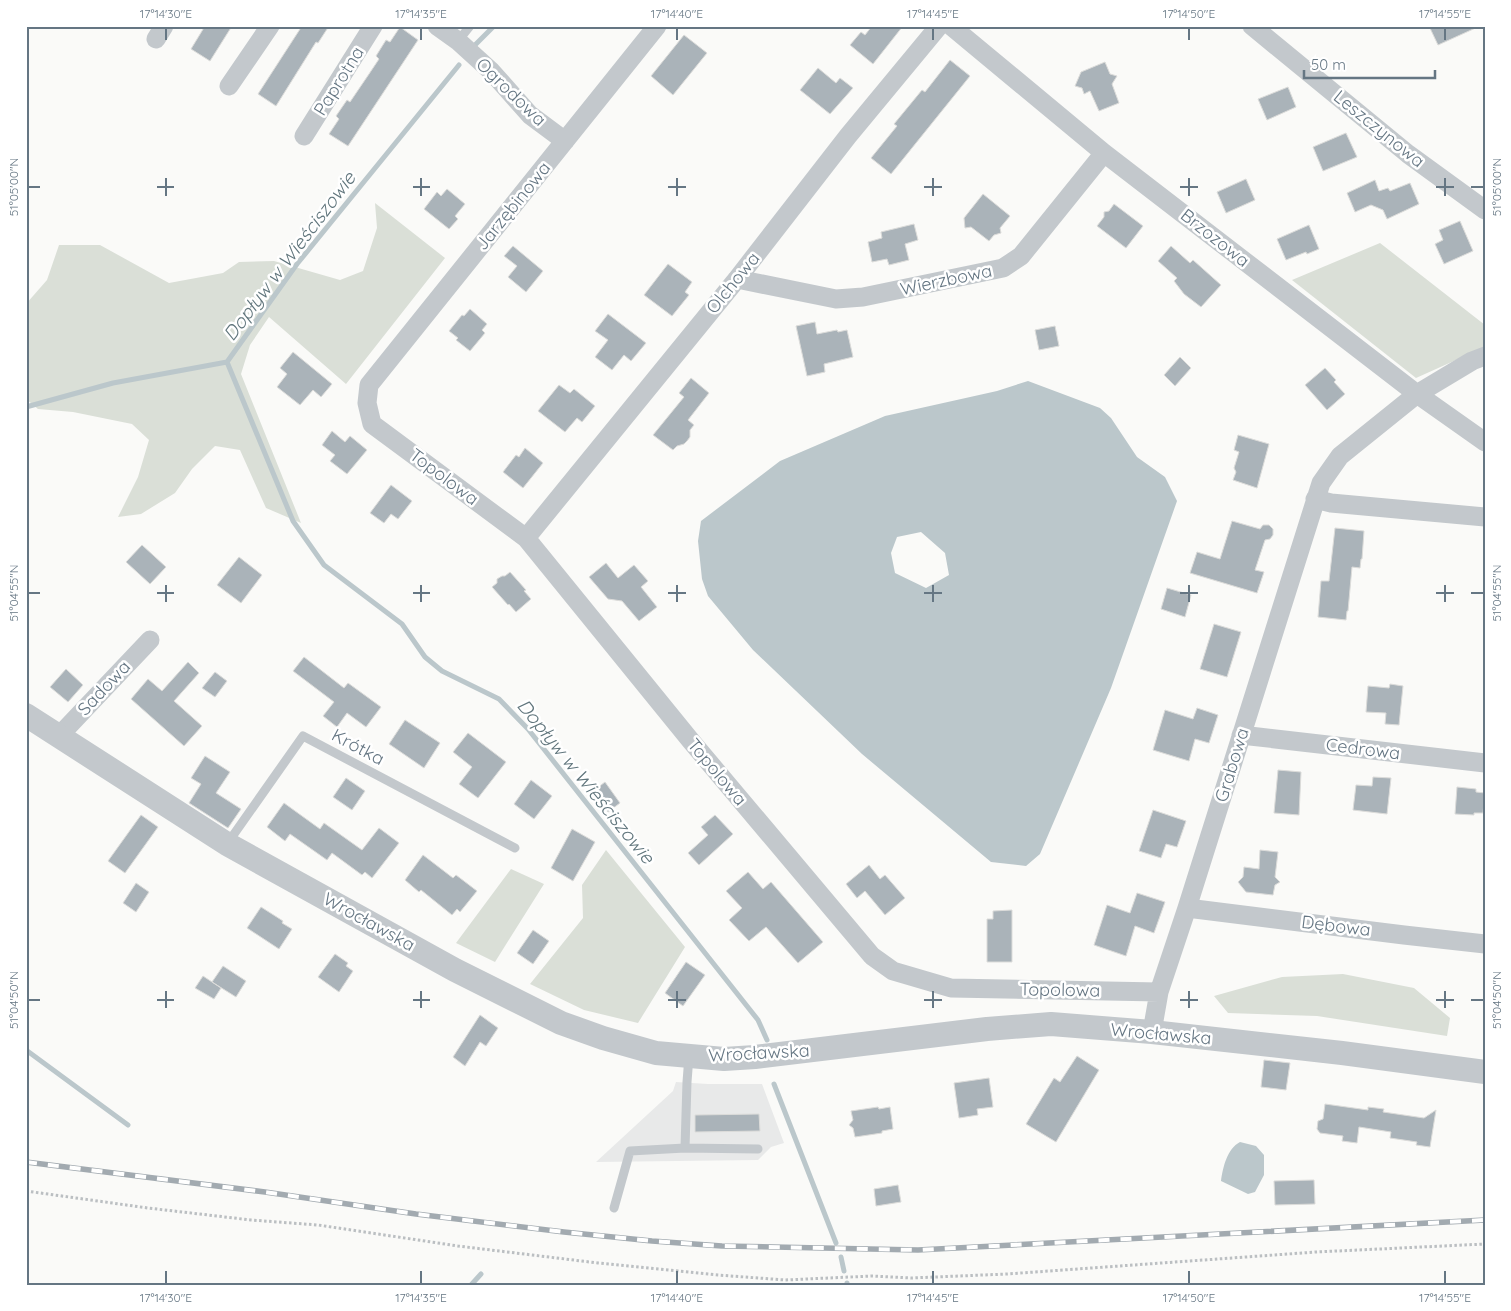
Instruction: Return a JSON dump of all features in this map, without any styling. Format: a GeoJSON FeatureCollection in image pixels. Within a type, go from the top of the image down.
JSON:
{"type":"FeatureCollection","features":[{"type":"Feature","properties":{"kind":"street"},"geometry":{"type":"LineString","coordinates":[[229,86],[270,26]]}},
{"type":"Feature","properties":{"kind":"street","name":"Paprotna"},"geometry":{"type":"LineString","coordinates":[[304,136],[373,26]]}},
{"type":"Feature","properties":{"kind":"street","name":"Ogrodowa"},"geometry":{"type":"LineString","coordinates":[[437,26],[458,41],[491,71],[530,115],[565,141]]}},
{"type":"Feature","properties":{"kind":"street","name":"Jarzębinowa"},"geometry":{"type":"LineString","coordinates":[[369,385],[657,26]]}},
{"type":"Feature","properties":{"kind":"street","name":"Olchowa"},"geometry":{"type":"LineString","coordinates":[[526,538],[737,279],[848,136],[938,26]]}},
{"type":"Feature","properties":{"kind":"street","name":"Brzozowa"},"geometry":{"type":"LineString","coordinates":[[951,26],[1104,153],[1417,394],[1485,442]]}},
{"type":"Feature","properties":{"kind":"street","name":"Leszczynowa"},"geometry":{"type":"LineString","coordinates":[[1252,26],[1408,154],[1485,210]]}},
{"type":"Feature","properties":{"kind":"street","name":"Wierzbowa"},"geometry":{"type":"LineString","coordinates":[[737,279],[836,299],[863,298],[1003,268],[1022,256],[1104,153]]}},
{"type":"Feature","properties":{"kind":"street","name":"Grabowa"},"geometry":{"type":"LineString","coordinates":[[1152,1032],[1159,992],[1321,484],[1340,456],[1417,394],[1472,361],[1485,356]]}},
{"type":"Feature","properties":{"kind":"street","name":"Topolowa"},"geometry":{"type":"LineString","coordinates":[[369,385],[367,403],[372,424],[526,538],[691,741],[872,956],[893,971],[950,988],[1159,992]]}},
{"type":"Feature","properties":{"kind":"street"},"geometry":{"type":"LineString","coordinates":[[1315,499],[1332,503],[1485,517]]}},
{"type":"Feature","properties":{"kind":"street","name":"Sadowa"},"geometry":{"type":"LineString","coordinates":[[59,736],[150,640]]}},
{"type":"Feature","properties":{"kind":"street","name":"Wrocławska"},"geometry":{"type":"LineString","coordinates":[[26,715],[227,844],[455,970],[561,1023],[603,1038],[656,1053],[724,1059],[755,1057],[987,1029],[1051,1024],[1152,1032],[1342,1053],[1485,1072]]}},
{"type":"Feature","properties":{"kind":"street","name":"Cedrowa"},"geometry":{"type":"LineString","coordinates":[[1241,735],[1485,762]]}},
{"type":"Feature","properties":{"kind":"street","name":"Dębowa"},"geometry":{"type":"LineString","coordinates":[[1187,908],[1485,944]]}},
{"type":"Feature","properties":{"kind":"lane"},"geometry":{"type":"LineString","coordinates":[[458,41],[470,26]]}},
{"type":"Feature","properties":{"kind":"lane","name":"Krótka"},"geometry":{"type":"LineString","coordinates":[[227,844],[303,736],[515,848]]}},
{"type":"Feature","properties":{"kind":"lane"},"geometry":{"type":"LineString","coordinates":[[686,1148],[689,1056]]}},
{"type":"Feature","properties":{"kind":"lane"},"geometry":{"type":"LineString","coordinates":[[614,1208],[630,1152],[686,1148],[758,1148]]}},
{"type":"Feature","properties":{"kind":"path"},"geometry":{"type":"LineString","coordinates":[[26,1191],[251,1220],[318,1225],[458,1246],[598,1263],[785,1280],[872,1276],[911,1278],[1007,1274],[1316,1252],[1485,1244]]}},
{"type":"Feature","properties":{"kind":"shaded area"},"geometry":{"type":"Polygon","coordinates":[[[375,203],[445,258],[346,384],[269,317],[250,345],[241,374],[301,523],[266,508],[240,450],[215,446],[192,469],[175,493],[141,514],[118,517],[138,477],[149,440],[132,424],[73,412],[38,409],[26,399],[26,304],[47,280],[59,245],[100,245],[169,283],[223,273],[239,262],[274,261],[340,280],[363,271],[377,228],[375,203]]]}},
{"type":"Feature","properties":{"kind":"shaded area"},"geometry":{"type":"Polygon","coordinates":[[[1380,243],[1485,325],[1485,347],[1416,378],[1292,280],[1380,243]]]}},
{"type":"Feature","properties":{"kind":"shaded area"},"geometry":{"type":"Polygon","coordinates":[[[1028,381],[1100,408],[1111,418],[1137,457],[1165,477],[1177,501],[1111,688],[1040,854],[1026,866],[991,862],[862,754],[753,650],[708,596],[702,579],[698,541],[701,521],[780,461],[885,416],[997,391],[1028,381]],[[921,532],[897,537],[891,553],[895,573],[926,588],[949,575],[945,553],[921,532]]]}},
{"type":"Feature","properties":{"kind":"shaded area"},"geometry":{"type":"Polygon","coordinates":[[[606,850],[685,947],[638,1023],[584,1010],[530,984],[583,918],[582,885],[606,850]]]}},
{"type":"Feature","properties":{"kind":"shaded area"},"geometry":{"type":"Polygon","coordinates":[[[511,869],[544,884],[495,962],[456,943],[511,869]]]}},
{"type":"Feature","properties":{"kind":"shaded area"},"geometry":{"type":"Polygon","coordinates":[[[1343,974],[1414,988],[1450,1018],[1447,1036],[1317,1016],[1228,1013],[1214,996],[1282,977],[1343,974]]]}},
{"type":"Feature","properties":{"kind":"shaded area"},"geometry":{"type":"Polygon","coordinates":[[[676,1082],[762,1084],[784,1143],[771,1147],[758,1160],[596,1162],[673,1091],[676,1082]]]}},
{"type":"Feature","properties":{"kind":"shaded area"},"geometry":{"type":"Polygon","coordinates":[[[1240,1142],[1256,1146],[1264,1155],[1264,1175],[1255,1192],[1248,1194],[1221,1181],[1224,1164],[1232,1149],[1240,1142]]]}},
{"type":"Feature","properties":{"kind":"building"},"geometry":{"type":"Polygon","coordinates":[[[205,26],[232,26],[210,61],[191,49],[205,26]]]}},
{"type":"Feature","properties":{"kind":"building"},"geometry":{"type":"Polygon","coordinates":[[[302,26],[329,26],[318,43],[316,42],[276,106],[258,94],[302,26]]]}},
{"type":"Feature","properties":{"kind":"building"},"geometry":{"type":"Polygon","coordinates":[[[872,26],[903,26],[873,64],[850,45],[861,32],[865,35],[872,26]]]}},
{"type":"Feature","properties":{"kind":"building"},"geometry":{"type":"Polygon","coordinates":[[[1429,26],[1480,26],[1438,45],[1429,26]]]}},
{"type":"Feature","properties":{"kind":"building"},"geometry":{"type":"Polygon","coordinates":[[[400,27],[418,40],[348,146],[329,134],[339,119],[336,116],[347,100],[350,102],[379,59],[376,56],[386,40],[390,42],[400,27]]]}},
{"type":"Feature","properties":{"kind":"building"},"geometry":{"type":"Polygon","coordinates":[[[684,35],[707,53],[673,95],[651,76],[684,35]]]}},
{"type":"Feature","properties":{"kind":"building"},"geometry":{"type":"Polygon","coordinates":[[[950,60],[970,76],[891,174],[871,158],[897,126],[894,124],[922,90],[925,92],[950,60]]]}},
{"type":"Feature","properties":{"kind":"building"},"geometry":{"type":"Polygon","coordinates":[[[1105,62],[1110,74],[1117,76],[1112,84],[1119,103],[1099,111],[1090,91],[1084,94],[1082,88],[1075,86],[1081,72],[1105,62]]]}},
{"type":"Feature","properties":{"kind":"building"},"geometry":{"type":"Polygon","coordinates":[[[818,68],[836,83],[840,78],[853,88],[830,114],[800,90],[818,68]]]}},
{"type":"Feature","properties":{"kind":"building"},"geometry":{"type":"Polygon","coordinates":[[[1288,87],[1296,107],[1267,120],[1258,99],[1288,87]]]}},
{"type":"Feature","properties":{"kind":"building"},"geometry":{"type":"Polygon","coordinates":[[[1346,133],[1357,157],[1323,171],[1313,147],[1346,133]]]}},
{"type":"Feature","properties":{"kind":"building"},"geometry":{"type":"Polygon","coordinates":[[[1246,179],[1255,200],[1226,213],[1217,192],[1246,179]]]}},
{"type":"Feature","properties":{"kind":"building"},"geometry":{"type":"Polygon","coordinates":[[[1375,180],[1379,191],[1388,188],[1390,191],[1410,183],[1419,204],[1387,219],[1383,210],[1371,205],[1355,212],[1347,193],[1375,180]]]}},
{"type":"Feature","properties":{"kind":"building"},"geometry":{"type":"Polygon","coordinates":[[[447,189],[465,204],[455,216],[458,219],[449,229],[424,209],[437,192],[441,196],[447,189]]]}},
{"type":"Feature","properties":{"kind":"building"},"geometry":{"type":"Polygon","coordinates":[[[983,194],[1010,216],[1000,228],[1001,233],[994,235],[989,241],[971,227],[965,228],[964,218],[983,194]]]}},
{"type":"Feature","properties":{"kind":"building"},"geometry":{"type":"Polygon","coordinates":[[[1114,204],[1143,226],[1126,248],[1097,226],[1104,217],[1104,212],[1109,211],[1114,204]]]}},
{"type":"Feature","properties":{"kind":"building"},"geometry":{"type":"Polygon","coordinates":[[[1460,221],[1473,251],[1444,264],[1435,244],[1443,240],[1439,230],[1460,221]]]}},
{"type":"Feature","properties":{"kind":"building"},"geometry":{"type":"Polygon","coordinates":[[[914,224],[918,240],[905,244],[909,260],[889,265],[887,259],[872,262],[868,242],[882,238],[881,232],[914,224]]]}},
{"type":"Feature","properties":{"kind":"building"},"geometry":{"type":"Polygon","coordinates":[[[1309,225],[1319,249],[1286,260],[1277,239],[1309,225]]]}},
{"type":"Feature","properties":{"kind":"building"},"geometry":{"type":"Polygon","coordinates":[[[513,246],[543,271],[526,292],[508,277],[517,266],[504,256],[513,246]]]}},
{"type":"Feature","properties":{"kind":"building"},"geometry":{"type":"Polygon","coordinates":[[[1171,246],[1190,263],[1193,260],[1221,285],[1201,307],[1184,294],[1174,281],[1177,278],[1158,261],[1171,246]]]}},
{"type":"Feature","properties":{"kind":"building"},"geometry":{"type":"Polygon","coordinates":[[[668,264],[692,282],[685,292],[689,295],[672,316],[644,295],[668,264]]]}},
{"type":"Feature","properties":{"kind":"building"},"geometry":{"type":"Polygon","coordinates":[[[470,309],[487,324],[482,330],[485,333],[470,351],[456,340],[458,338],[449,331],[462,315],[464,316],[470,309]]]}},
{"type":"Feature","properties":{"kind":"building"},"geometry":{"type":"Polygon","coordinates":[[[608,314],[646,343],[631,361],[624,355],[612,370],[595,357],[608,340],[595,331],[608,314]]]}},
{"type":"Feature","properties":{"kind":"building"},"geometry":{"type":"Polygon","coordinates":[[[815,322],[817,334],[847,330],[853,357],[824,364],[825,372],[807,376],[796,326],[815,322]]]}},
{"type":"Feature","properties":{"kind":"building"},"geometry":{"type":"Polygon","coordinates":[[[1055,326],[1059,346],[1039,350],[1035,330],[1055,326]]]}},
{"type":"Feature","properties":{"kind":"building"},"geometry":{"type":"Polygon","coordinates":[[[293,352],[332,384],[321,397],[313,390],[300,405],[277,387],[287,374],[280,368],[293,352]]]}},
{"type":"Feature","properties":{"kind":"building"},"geometry":{"type":"Polygon","coordinates":[[[1180,357],[1191,368],[1175,386],[1164,375],[1180,357]]]}},
{"type":"Feature","properties":{"kind":"building"},"geometry":{"type":"Polygon","coordinates":[[[1325,368],[1345,394],[1327,410],[1305,385],[1325,368]]]}},
{"type":"Feature","properties":{"kind":"building"},"geometry":{"type":"Polygon","coordinates":[[[691,378],[709,393],[688,420],[694,425],[690,430],[690,437],[684,444],[677,446],[673,450],[653,435],[684,397],[679,393],[691,378]]]}},
{"type":"Feature","properties":{"kind":"building"},"geometry":{"type":"Polygon","coordinates":[[[559,385],[570,393],[574,389],[595,406],[582,422],[577,418],[565,432],[538,411],[559,385]]]}},
{"type":"Feature","properties":{"kind":"building"},"geometry":{"type":"Polygon","coordinates":[[[332,431],[345,442],[350,436],[367,450],[347,474],[330,461],[335,455],[322,445],[332,431]]]}},
{"type":"Feature","properties":{"kind":"building"},"geometry":{"type":"Polygon","coordinates":[[[1238,435],[1269,444],[1257,488],[1233,480],[1236,472],[1234,468],[1239,452],[1234,450],[1238,435]]]}},
{"type":"Feature","properties":{"kind":"building"},"geometry":{"type":"Polygon","coordinates":[[[525,448],[543,463],[523,488],[503,472],[516,455],[519,457],[525,448]]]}},
{"type":"Feature","properties":{"kind":"building"},"geometry":{"type":"Polygon","coordinates":[[[391,485],[412,501],[398,519],[391,514],[384,523],[370,513],[391,485]]]}},
{"type":"Feature","properties":{"kind":"building"},"geometry":{"type":"Polygon","coordinates":[[[1232,521],[1260,529],[1263,525],[1269,525],[1273,529],[1273,535],[1270,539],[1265,540],[1255,570],[1264,572],[1257,593],[1190,573],[1197,552],[1220,559],[1232,521]]]}},
{"type":"Feature","properties":{"kind":"building"},"geometry":{"type":"Polygon","coordinates":[[[1335,528],[1364,531],[1360,568],[1352,567],[1346,620],[1318,617],[1321,581],[1329,581],[1335,528]]]}},
{"type":"Feature","properties":{"kind":"building"},"geometry":{"type":"Polygon","coordinates":[[[142,545],[166,567],[150,584],[126,562],[142,545]]]}},
{"type":"Feature","properties":{"kind":"building"},"geometry":{"type":"Polygon","coordinates":[[[239,557],[262,575],[241,603],[217,585],[239,557]]]}},
{"type":"Feature","properties":{"kind":"building"},"geometry":{"type":"Polygon","coordinates":[[[606,563],[618,578],[634,565],[648,581],[641,587],[657,607],[639,621],[622,601],[608,599],[589,577],[606,563]]]}},
{"type":"Feature","properties":{"kind":"building"},"geometry":{"type":"Polygon","coordinates":[[[510,572],[526,590],[524,591],[531,599],[516,612],[492,587],[497,583],[497,579],[510,572]]]}},
{"type":"Feature","properties":{"kind":"building"},"geometry":{"type":"Polygon","coordinates":[[[1167,588],[1191,595],[1185,617],[1161,609],[1167,588]]]}},
{"type":"Feature","properties":{"kind":"building"},"geometry":{"type":"Polygon","coordinates":[[[1214,624],[1241,632],[1227,677],[1200,669],[1214,624]]]}},
{"type":"Feature","properties":{"kind":"building"},"geometry":{"type":"Polygon","coordinates":[[[304,657],[344,688],[348,683],[381,707],[366,727],[347,713],[337,727],[323,716],[334,702],[293,671],[304,657]]]}},
{"type":"Feature","properties":{"kind":"building"},"geometry":{"type":"Polygon","coordinates":[[[188,662],[199,673],[174,701],[202,726],[184,746],[131,699],[148,679],[162,691],[188,662]]]}},
{"type":"Feature","properties":{"kind":"building"},"geometry":{"type":"Polygon","coordinates":[[[66,669],[83,685],[68,702],[50,687],[66,669]]]}},
{"type":"Feature","properties":{"kind":"building"},"geometry":{"type":"Polygon","coordinates":[[[215,672],[227,681],[215,697],[202,688],[215,672]]]}},
{"type":"Feature","properties":{"kind":"building"},"geometry":{"type":"Polygon","coordinates":[[[1390,684],[1403,686],[1399,725],[1385,724],[1386,713],[1366,712],[1368,686],[1389,688],[1390,684]]]}},
{"type":"Feature","properties":{"kind":"building"},"geometry":{"type":"Polygon","coordinates":[[[1197,708],[1218,715],[1209,743],[1195,739],[1189,761],[1153,750],[1165,710],[1193,719],[1197,708]]]}},
{"type":"Feature","properties":{"kind":"building"},"geometry":{"type":"Polygon","coordinates":[[[405,720],[440,743],[424,768],[389,744],[405,720]]]}},
{"type":"Feature","properties":{"kind":"building"},"geometry":{"type":"Polygon","coordinates":[[[468,733],[506,762],[478,798],[459,784],[472,767],[453,752],[468,733]]]}},
{"type":"Feature","properties":{"kind":"building"},"geometry":{"type":"Polygon","coordinates":[[[205,756],[230,772],[216,793],[241,809],[228,828],[189,803],[201,784],[191,778],[205,756]]]}},
{"type":"Feature","properties":{"kind":"building"},"geometry":{"type":"Polygon","coordinates":[[[1278,770],[1301,772],[1299,815],[1274,813],[1278,770]]]}},
{"type":"Feature","properties":{"kind":"building"},"geometry":{"type":"Polygon","coordinates":[[[1373,777],[1391,778],[1387,814],[1353,810],[1356,785],[1372,786],[1373,777]]]}},
{"type":"Feature","properties":{"kind":"building"},"geometry":{"type":"Polygon","coordinates":[[[346,778],[365,791],[352,810],[333,797],[346,778]]]}},
{"type":"Feature","properties":{"kind":"building"},"geometry":{"type":"Polygon","coordinates":[[[531,780],[552,796],[534,819],[514,804],[531,780]]]}},
{"type":"Feature","properties":{"kind":"building"},"geometry":{"type":"Polygon","coordinates":[[[605,782],[620,803],[608,812],[592,792],[605,782]]]}},
{"type":"Feature","properties":{"kind":"building"},"geometry":{"type":"Polygon","coordinates":[[[1457,787],[1476,789],[1476,792],[1485,793],[1483,813],[1474,813],[1474,815],[1455,814],[1457,787]]]}},
{"type":"Feature","properties":{"kind":"building"},"geometry":{"type":"Polygon","coordinates":[[[284,803],[320,829],[324,823],[362,850],[379,828],[399,843],[372,878],[365,872],[362,875],[332,853],[327,860],[290,834],[285,841],[267,827],[284,803]]]}},
{"type":"Feature","properties":{"kind":"building"},"geometry":{"type":"Polygon","coordinates":[[[1153,810],[1186,821],[1177,847],[1166,844],[1161,858],[1139,851],[1153,810]]]}},
{"type":"Feature","properties":{"kind":"building"},"geometry":{"type":"Polygon","coordinates":[[[141,815],[158,827],[125,873],[108,861],[141,815]]]}},
{"type":"Feature","properties":{"kind":"building"},"geometry":{"type":"Polygon","coordinates":[[[715,815],[733,834],[699,865],[688,853],[708,835],[701,827],[715,815]]]}},
{"type":"Feature","properties":{"kind":"building"},"geometry":{"type":"Polygon","coordinates":[[[572,829],[595,842],[573,881],[551,868],[572,829]]]}},
{"type":"Feature","properties":{"kind":"building"},"geometry":{"type":"Polygon","coordinates":[[[1260,850],[1278,852],[1275,877],[1280,882],[1275,885],[1273,895],[1246,892],[1238,882],[1243,877],[1244,867],[1259,869],[1260,850]]]}},
{"type":"Feature","properties":{"kind":"building"},"geometry":{"type":"Polygon","coordinates":[[[423,855],[453,878],[456,875],[477,891],[460,912],[457,909],[452,915],[421,890],[419,892],[405,880],[423,855]]]}},
{"type":"Feature","properties":{"kind":"building"},"geometry":{"type":"Polygon","coordinates":[[[869,865],[880,879],[885,875],[905,898],[885,915],[865,891],[857,898],[846,884],[869,865]]]}},
{"type":"Feature","properties":{"kind":"building"},"geometry":{"type":"Polygon","coordinates":[[[748,872],[763,889],[771,882],[823,942],[798,963],[766,927],[749,941],[729,920],[742,908],[726,891],[748,872]]]}},
{"type":"Feature","properties":{"kind":"building"},"geometry":{"type":"Polygon","coordinates":[[[136,883],[149,892],[136,912],[123,903],[136,883]]]}},
{"type":"Feature","properties":{"kind":"building"},"geometry":{"type":"Polygon","coordinates":[[[1137,893],[1165,902],[1154,933],[1135,926],[1126,956],[1094,945],[1107,905],[1130,913],[1137,893]]]}},
{"type":"Feature","properties":{"kind":"building"},"geometry":{"type":"Polygon","coordinates":[[[261,907],[292,929],[279,949],[247,928],[261,907]]]}},
{"type":"Feature","properties":{"kind":"building"},"geometry":{"type":"Polygon","coordinates":[[[1012,910],[1012,962],[987,962],[987,919],[993,919],[993,911],[1012,910]]]}},
{"type":"Feature","properties":{"kind":"building"},"geometry":{"type":"Polygon","coordinates":[[[533,930],[549,941],[533,964],[517,953],[533,930]]]}},
{"type":"Feature","properties":{"kind":"building"},"geometry":{"type":"Polygon","coordinates":[[[335,954],[348,963],[346,966],[353,971],[339,992],[318,977],[335,954]]]}},
{"type":"Feature","properties":{"kind":"building"},"geometry":{"type":"Polygon","coordinates":[[[686,962],[705,975],[683,1006],[665,993],[686,962]]]}},
{"type":"Feature","properties":{"kind":"building"},"geometry":{"type":"Polygon","coordinates":[[[223,966],[246,981],[236,997],[212,982],[223,966]]]}},
{"type":"Feature","properties":{"kind":"building"},"geometry":{"type":"Polygon","coordinates":[[[203,976],[221,988],[214,999],[195,988],[203,976]]]}},
{"type":"Feature","properties":{"kind":"building"},"geometry":{"type":"Polygon","coordinates":[[[480,1015],[498,1028],[486,1046],[480,1042],[465,1066],[453,1057],[480,1015]]]}},
{"type":"Feature","properties":{"kind":"building"},"geometry":{"type":"Polygon","coordinates":[[[1077,1056],[1099,1070],[1056,1142],[1026,1124],[1054,1078],[1060,1082],[1077,1056]]]}},
{"type":"Feature","properties":{"kind":"building"},"geometry":{"type":"Polygon","coordinates":[[[1264,1060],[1290,1063],[1286,1090],[1261,1087],[1264,1060]]]}},
{"type":"Feature","properties":{"kind":"building"},"geometry":{"type":"Polygon","coordinates":[[[989,1078],[993,1107],[977,1109],[978,1115],[959,1118],[954,1083],[989,1078]]]}},
{"type":"Feature","properties":{"kind":"building"},"geometry":{"type":"Polygon","coordinates":[[[1325,1104],[1368,1110],[1368,1107],[1384,1109],[1383,1112],[1424,1118],[1436,1110],[1430,1147],[1416,1145],[1417,1142],[1390,1138],[1391,1132],[1359,1127],[1357,1143],[1342,1141],[1343,1136],[1320,1133],[1317,1129],[1318,1121],[1323,1119],[1325,1104]]]}},
{"type":"Feature","properties":{"kind":"building"},"geometry":{"type":"Polygon","coordinates":[[[878,1107],[879,1109],[890,1107],[893,1129],[882,1131],[882,1133],[855,1137],[853,1128],[849,1125],[853,1120],[851,1111],[878,1107]]]}},
{"type":"Feature","properties":{"kind":"building"},"geometry":{"type":"Polygon","coordinates":[[[759,1114],[760,1131],[695,1132],[695,1115],[759,1114]]]}},
{"type":"Feature","properties":{"kind":"building"},"geometry":{"type":"Polygon","coordinates":[[[1314,1180],[1315,1204],[1275,1205],[1274,1181],[1314,1180]]]}},
{"type":"Feature","properties":{"kind":"building"},"geometry":{"type":"Polygon","coordinates":[[[898,1185],[901,1202],[876,1206],[874,1189],[898,1185]]]}},
{"type":"Feature","properties":{"kind":"waterway","name":"Dopływ w Wieściszowie"},"geometry":{"type":"LineString","coordinates":[[475,45],[494,26]]}},
{"type":"Feature","properties":{"kind":"waterway","name":"Dopływ w Wieściszowie"},"geometry":{"type":"LineString","coordinates":[[459,65],[297,264],[227,362],[293,521],[324,565],[402,624],[425,657],[442,671],[499,699],[528,729],[758,1020],[767,1040]]}},
{"type":"Feature","properties":{"kind":"waterway"},"geometry":{"type":"LineString","coordinates":[[26,407],[113,383],[227,362]]}},
{"type":"Feature","properties":{"kind":"waterway"},"geometry":{"type":"LineString","coordinates":[[26,1050],[128,1125]]}},
{"type":"Feature","properties":{"kind":"waterway","name":"Dopływ w Wieściszowie"},"geometry":{"type":"LineString","coordinates":[[774,1084],[836,1243]]}},
{"type":"Feature","properties":{"kind":"waterway","name":"Dopływ w Wieściszowie"},"geometry":{"type":"LineString","coordinates":[[841,1257],[844,1271]]}},
{"type":"Feature","properties":{"kind":"waterway"},"geometry":{"type":"LineString","coordinates":[[471,1285],[481,1274]]}},
{"type":"Feature","properties":{"kind":"railway"},"geometry":{"type":"LineString","coordinates":[[26,1162],[564,1232],[722,1246],[918,1250],[1485,1220]]}}]}
